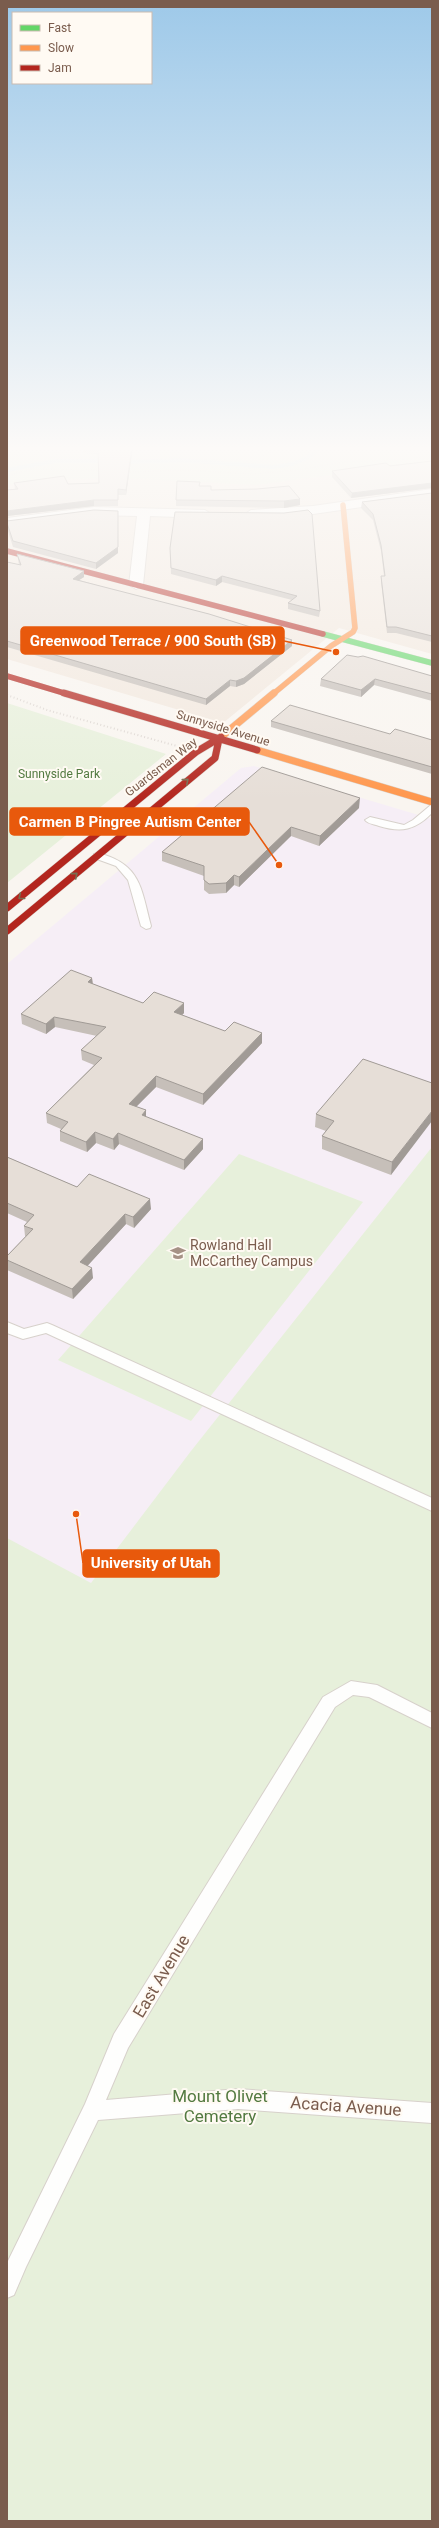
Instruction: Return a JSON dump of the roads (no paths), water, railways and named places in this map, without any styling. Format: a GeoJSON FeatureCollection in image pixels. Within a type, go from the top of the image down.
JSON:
{"type":"FeatureCollection","features":[{"type":"Feature","properties":{"kind":"street"},"geometry":{"type":"LineString","coordinates":[[60,565],[432,663]]}},
{"type":"Feature","properties":{"kind":"street"},"geometry":{"type":"LineString","coordinates":[[136,585],[138,565]]}},
{"type":"Feature","properties":{"kind":"street"},"geometry":{"type":"LineString","coordinates":[[219,739],[342,639],[353,632],[355,628],[349,565]]}},
{"type":"Feature","properties":{"kind":"street","name":"Sunnyside Avenue"},"geometry":{"type":"LineString","coordinates":[[7,676],[432,802]]}},
{"type":"Feature","properties":{"kind":"street","name":"Guardsman Way"},"geometry":{"type":"LineString","coordinates":[[7,931],[215,758],[219,739]]}},
{"type":"Feature","properties":{"kind":"street","name":"Guardsman Way"},"geometry":{"type":"LineString","coordinates":[[7,908],[196,752],[219,739]]}},
{"type":"Feature","properties":{"kind":"lane"},"geometry":{"type":"LineString","coordinates":[[370,820],[398,828],[408,828],[415,825],[432,807]]}},
{"type":"Feature","properties":{"kind":"lane"},"geometry":{"type":"LineString","coordinates":[[98,856],[120,864],[134,879],[146,926]]}},
{"type":"Feature","properties":{"kind":"lane"},"geometry":{"type":"LineString","coordinates":[[7,1327],[23,1334],[47,1328],[432,1506]]}},
{"type":"Feature","properties":{"kind":"lane","name":"East Avenue"},"geometry":{"type":"LineString","coordinates":[[7,2288],[18,2261],[92,2111],[121,2041],[329,1702],[351,1688],[371,1690],[432,1721]]}},
{"type":"Feature","properties":{"kind":"lane","name":"Acacia Avenue"},"geometry":{"type":"LineString","coordinates":[[92,2111],[238,2099],[432,2113]]}},
{"type":"Feature","properties":{"kind":"place","name":"Greenwood Terrace / 900 South (SB)"},"geometry":{"type":"Point","coordinates":[336,652]}},
{"type":"Feature","properties":{"kind":"place","name":"Carmen B Pingree Autism Center"},"geometry":{"type":"Point","coordinates":[279,865]}},
{"type":"Feature","properties":{"kind":"place","name":"Rowland Hall McCarthey Campus"},"geometry":{"type":"Point","coordinates":[178,1253]}},
{"type":"Feature","properties":{"kind":"place","name":"University of Utah"},"geometry":{"type":"Point","coordinates":[76,1514]}},
{"type":"Feature","properties":{"kind":"park label","name":"Sunnyside Park"},"geometry":{"type":"Point","coordinates":[59,774]}},
{"type":"Feature","properties":{"kind":"park label","name":"Mount Olivet Cemetery"},"geometry":{"type":"Point","coordinates":[220,2106]}}]}
